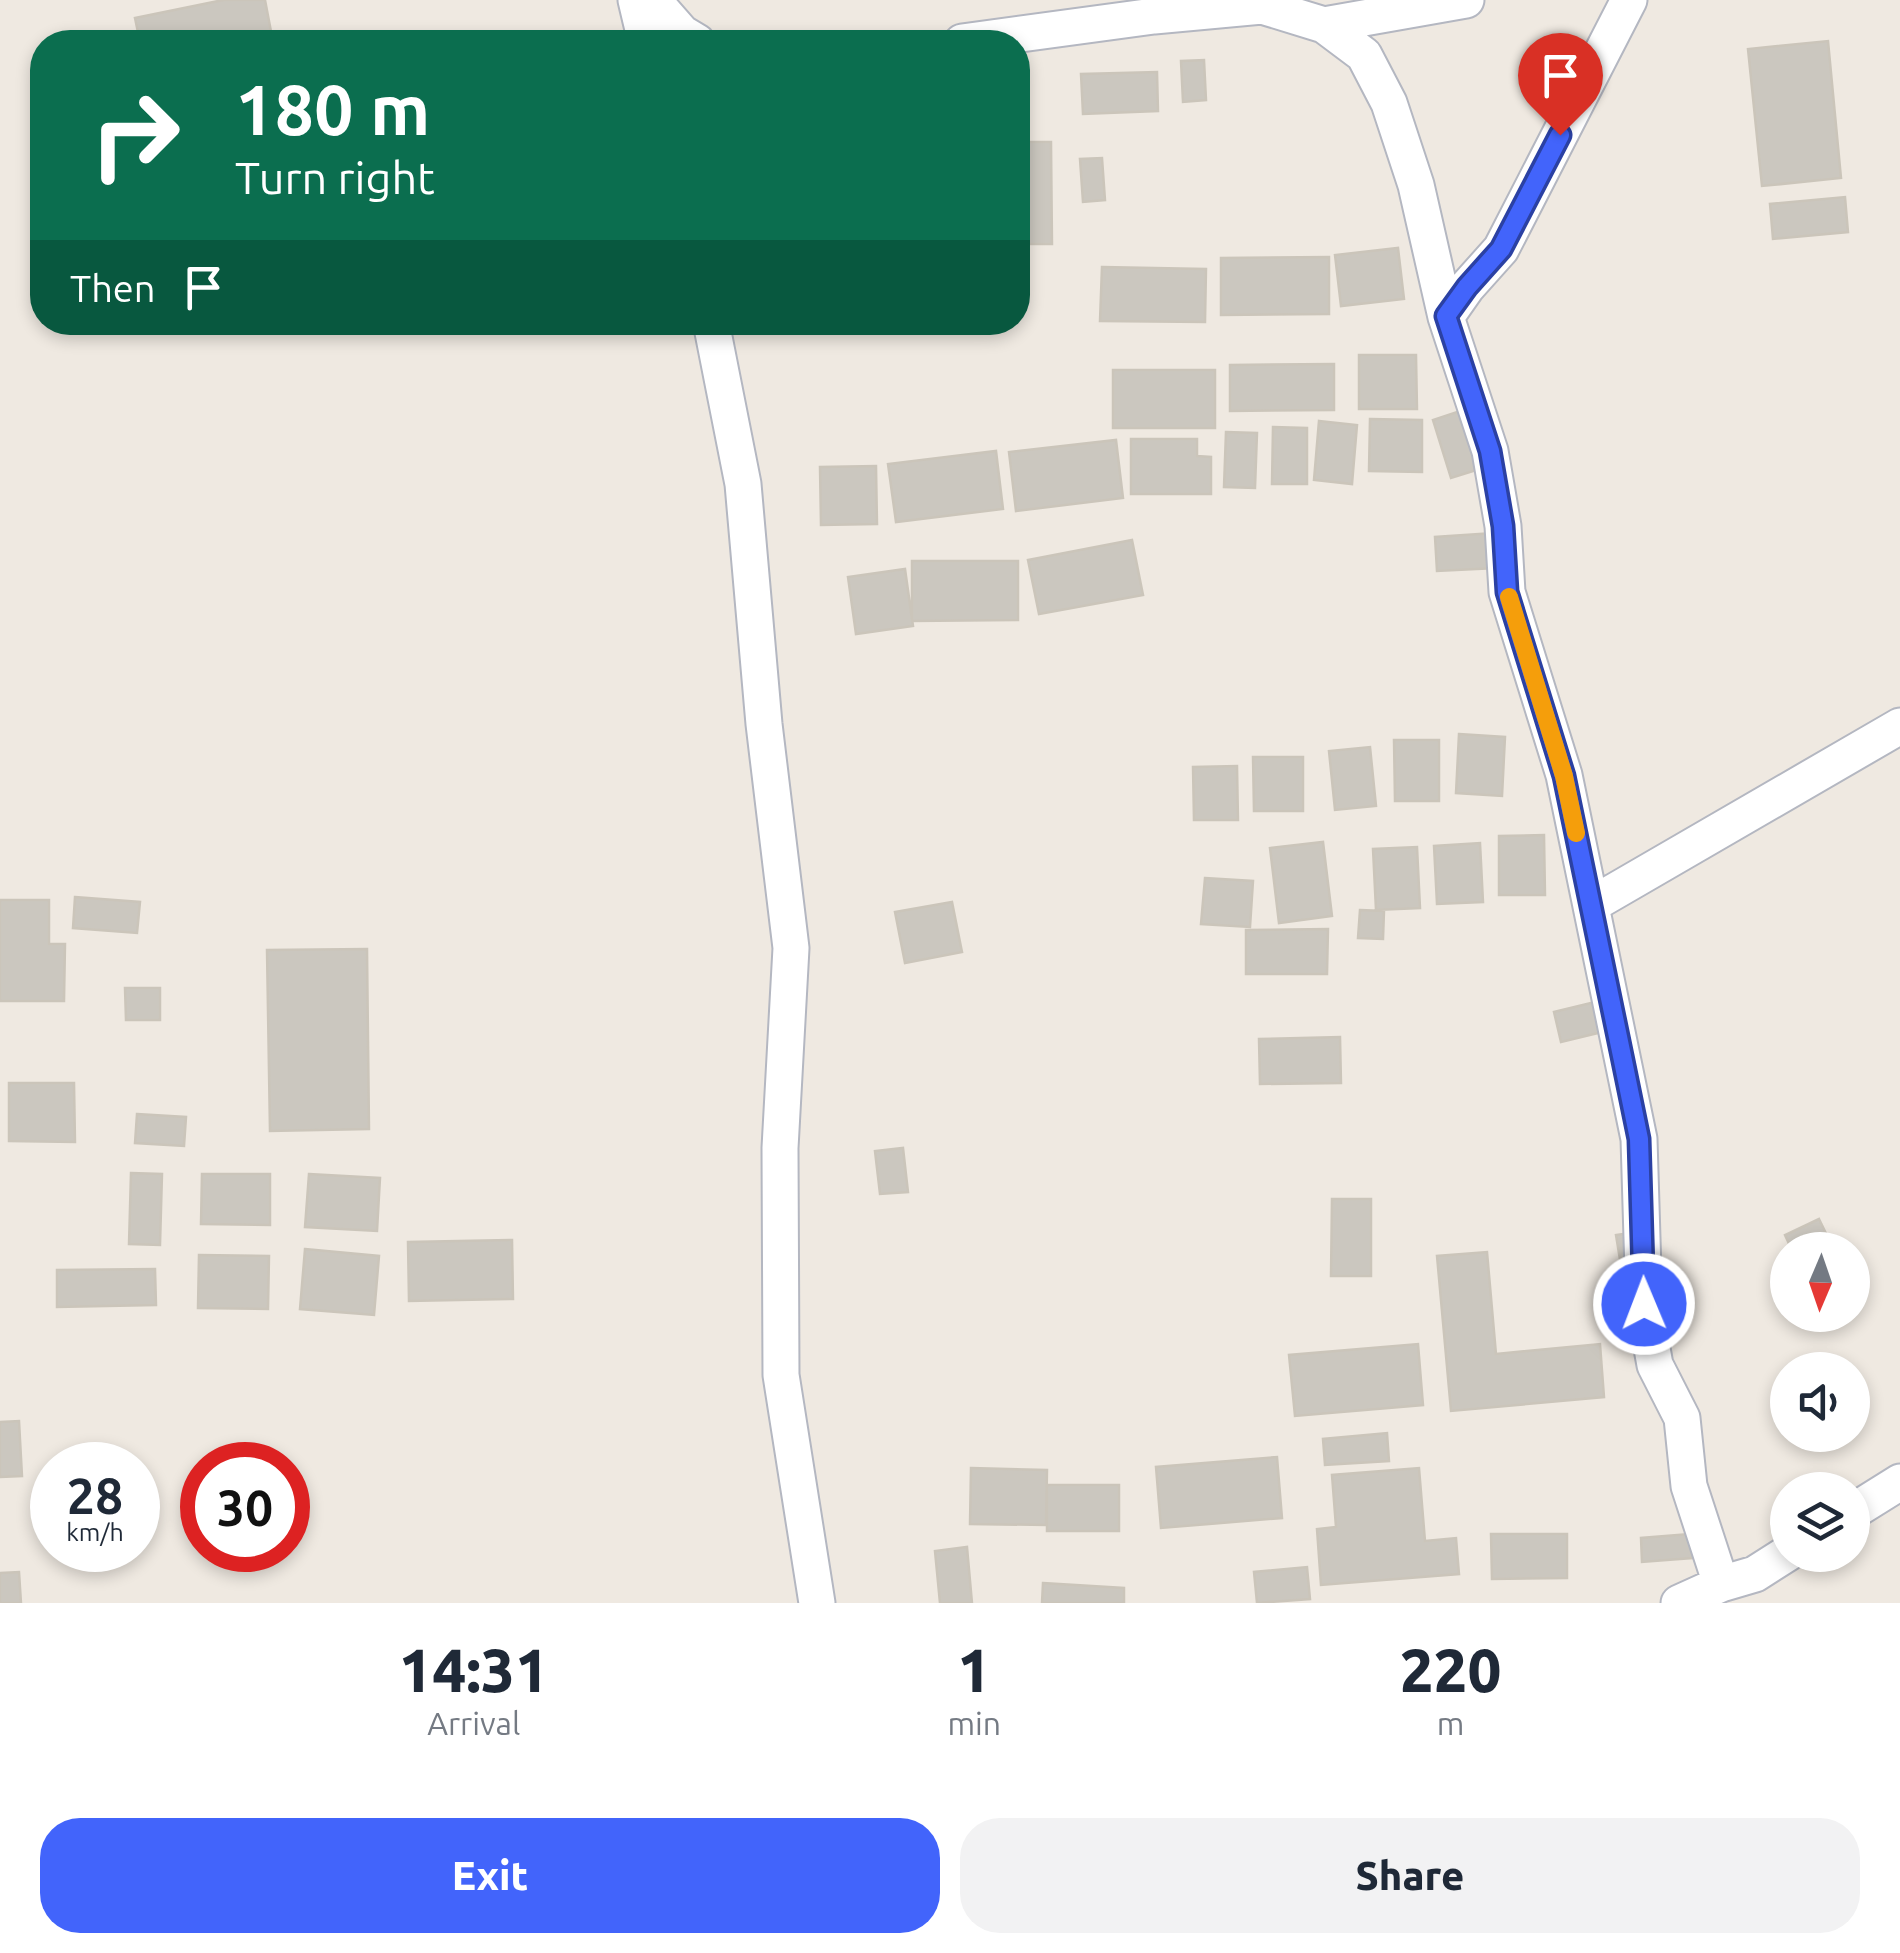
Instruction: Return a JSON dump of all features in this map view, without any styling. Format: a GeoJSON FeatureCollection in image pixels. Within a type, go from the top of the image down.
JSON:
{"type":"FeatureCollection","features":[{"type":"Feature","properties":{"kind":"street"},"geometry":{"type":"LineString","coordinates":[[636,0],[643,30]]}},
{"type":"Feature","properties":{"kind":"street"},"geometry":{"type":"LineString","coordinates":[[652,0],[679,30]]}},
{"type":"Feature","properties":{"kind":"street"},"geometry":{"type":"LineString","coordinates":[[1324,25],[1466,0]]}},
{"type":"Feature","properties":{"kind":"street"},"geometry":{"type":"LineString","coordinates":[[1446,316],[1501,249],[1629,0]]}},
{"type":"Feature","properties":{"kind":"street"},"geometry":{"type":"LineString","coordinates":[[1030,33],[1262,6],[1324,25],[1364,56],[1389,102],[1416,184],[1446,316],[1490,451],[1503,526],[1507,592],[1564,776],[1592,906],[1639,1139],[1644,1304],[1655,1365],[1682,1418],[1688,1486],[1745,1587]]}},
{"type":"Feature","properties":{"kind":"street"},"geometry":{"type":"LineString","coordinates":[[713,335],[742,484],[764,724],[791,948],[780,1148],[781,1375],[817,1603]]}},
{"type":"Feature","properties":{"kind":"street"},"geometry":{"type":"LineString","coordinates":[[1592,906],[1900,726]]}},
{"type":"Feature","properties":{"kind":"street"},"geometry":{"type":"LineString","coordinates":[[1870,1501],[1900,1482]]}},
{"type":"Feature","properties":{"kind":"street"},"geometry":{"type":"LineString","coordinates":[[1679,1603],[1745,1587],[1770,1568]]}},
{"type":"Feature","properties":{"kind":"building"},"geometry":{"type":"Polygon","coordinates":[[[223,0],[265,0],[271,30],[138,30],[135,18],[223,0]]]}},
{"type":"Feature","properties":{"kind":"building"},"geometry":{"type":"Polygon","coordinates":[[[1828,41],[1841,178],[1762,186],[1748,49],[1828,41]]]}},
{"type":"Feature","properties":{"kind":"building"},"geometry":{"type":"Polygon","coordinates":[[[1204,60],[1206,100],[1183,102],[1181,61],[1204,60]]]}},
{"type":"Feature","properties":{"kind":"building"},"geometry":{"type":"Polygon","coordinates":[[[1157,72],[1158,111],[1083,114],[1081,74],[1157,72]]]}},
{"type":"Feature","properties":{"kind":"building"},"geometry":{"type":"Polygon","coordinates":[[[1030,142],[1051,142],[1052,244],[1030,244],[1030,142]]]}},
{"type":"Feature","properties":{"kind":"building"},"geometry":{"type":"Polygon","coordinates":[[[1102,158],[1105,200],[1083,202],[1080,159],[1102,158]]]}},
{"type":"Feature","properties":{"kind":"building"},"geometry":{"type":"Polygon","coordinates":[[[1845,197],[1848,232],[1773,239],[1770,204],[1845,197]]]}},
{"type":"Feature","properties":{"kind":"building"},"geometry":{"type":"Polygon","coordinates":[[[1398,248],[1404,299],[1341,306],[1335,255],[1398,248]]]}},
{"type":"Feature","properties":{"kind":"building"},"geometry":{"type":"Polygon","coordinates":[[[1329,257],[1329,314],[1221,315],[1221,258],[1329,257]]]}},
{"type":"Feature","properties":{"kind":"building"},"geometry":{"type":"Polygon","coordinates":[[[1102,267],[1206,269],[1205,322],[1100,321],[1102,267]]]}},
{"type":"Feature","properties":{"kind":"building"},"geometry":{"type":"Polygon","coordinates":[[[1359,355],[1416,355],[1417,409],[1359,409],[1359,355]]]}},
{"type":"Feature","properties":{"kind":"building"},"geometry":{"type":"Polygon","coordinates":[[[1334,364],[1334,410],[1230,411],[1230,365],[1334,364]]]}},
{"type":"Feature","properties":{"kind":"building"},"geometry":{"type":"Polygon","coordinates":[[[1113,370],[1215,370],[1215,428],[1113,428],[1113,370]]]}},
{"type":"Feature","properties":{"kind":"building"},"geometry":{"type":"Polygon","coordinates":[[[1463,410],[1483,468],[1451,478],[1433,420],[1463,410]]]}},
{"type":"Feature","properties":{"kind":"building"},"geometry":{"type":"Polygon","coordinates":[[[1370,419],[1422,420],[1422,472],[1369,471],[1370,419]]]}},
{"type":"Feature","properties":{"kind":"building"},"geometry":{"type":"Polygon","coordinates":[[[1319,421],[1357,425],[1352,484],[1314,480],[1319,421]]]}},
{"type":"Feature","properties":{"kind":"building"},"geometry":{"type":"Polygon","coordinates":[[[1273,427],[1307,428],[1307,484],[1272,484],[1273,427]]]}},
{"type":"Feature","properties":{"kind":"building"},"geometry":{"type":"Polygon","coordinates":[[[1226,432],[1257,433],[1255,488],[1224,487],[1226,432]]]}},
{"type":"Feature","properties":{"kind":"building"},"geometry":{"type":"Polygon","coordinates":[[[1131,439],[1197,439],[1197,456],[1211,457],[1211,494],[1131,494],[1131,439]]]}},
{"type":"Feature","properties":{"kind":"building"},"geometry":{"type":"Polygon","coordinates":[[[1116,440],[1123,498],[1016,511],[1009,452],[1116,440]]]}},
{"type":"Feature","properties":{"kind":"building"},"geometry":{"type":"Polygon","coordinates":[[[996,451],[1003,509],[896,522],[888,464],[996,451]]]}},
{"type":"Feature","properties":{"kind":"building"},"geometry":{"type":"Polygon","coordinates":[[[876,466],[877,524],[821,525],[820,467],[876,466]]]}},
{"type":"Feature","properties":{"kind":"building"},"geometry":{"type":"Polygon","coordinates":[[[1493,533],[1496,568],[1437,571],[1435,537],[1493,533]]]}},
{"type":"Feature","properties":{"kind":"building"},"geometry":{"type":"Polygon","coordinates":[[[1132,540],[1143,595],[1039,614],[1028,560],[1132,540]]]}},
{"type":"Feature","properties":{"kind":"building"},"geometry":{"type":"Polygon","coordinates":[[[912,561],[1018,561],[1018,620],[912,621],[912,561]]]}},
{"type":"Feature","properties":{"kind":"building"},"geometry":{"type":"Polygon","coordinates":[[[905,569],[913,626],[856,634],[848,577],[905,569]]]}},
{"type":"Feature","properties":{"kind":"building"},"geometry":{"type":"Polygon","coordinates":[[[1459,734],[1505,737],[1502,796],[1456,793],[1459,734]]]}},
{"type":"Feature","properties":{"kind":"building"},"geometry":{"type":"Polygon","coordinates":[[[1394,740],[1439,740],[1439,801],[1395,801],[1394,740]]]}},
{"type":"Feature","properties":{"kind":"building"},"geometry":{"type":"Polygon","coordinates":[[[1370,747],[1376,806],[1335,810],[1329,751],[1370,747]]]}},
{"type":"Feature","properties":{"kind":"building"},"geometry":{"type":"Polygon","coordinates":[[[1253,757],[1303,757],[1303,811],[1254,811],[1253,757]]]}},
{"type":"Feature","properties":{"kind":"building"},"geometry":{"type":"Polygon","coordinates":[[[1237,766],[1238,820],[1194,820],[1193,767],[1237,766]]]}},
{"type":"Feature","properties":{"kind":"building"},"geometry":{"type":"Polygon","coordinates":[[[1544,835],[1545,895],[1499,895],[1499,836],[1544,835]]]}},
{"type":"Feature","properties":{"kind":"building"},"geometry":{"type":"Polygon","coordinates":[[[1323,842],[1332,916],[1279,923],[1270,848],[1323,842]]]}},
{"type":"Feature","properties":{"kind":"building"},"geometry":{"type":"Polygon","coordinates":[[[1480,843],[1483,902],[1437,904],[1434,846],[1480,843]]]}},
{"type":"Feature","properties":{"kind":"building"},"geometry":{"type":"Polygon","coordinates":[[[1417,847],[1420,908],[1376,910],[1373,849],[1417,847]]]}},
{"type":"Feature","properties":{"kind":"building"},"geometry":{"type":"Polygon","coordinates":[[[1205,878],[1253,881],[1250,927],[1201,924],[1205,878]]]}},
{"type":"Feature","properties":{"kind":"building"},"geometry":{"type":"Polygon","coordinates":[[[75,897],[140,902],[137,933],[73,928],[75,897]]]}},
{"type":"Feature","properties":{"kind":"building"},"geometry":{"type":"Polygon","coordinates":[[[0,900],[49,900],[49,944],[65,944],[64,1001],[0,1001],[0,900]]]}},
{"type":"Feature","properties":{"kind":"building"},"geometry":{"type":"Polygon","coordinates":[[[952,902],[962,952],[905,963],[895,912],[952,902]]]}},
{"type":"Feature","properties":{"kind":"building"},"geometry":{"type":"Polygon","coordinates":[[[1360,910],[1384,911],[1383,939],[1358,938],[1360,910]]]}},
{"type":"Feature","properties":{"kind":"building"},"geometry":{"type":"Polygon","coordinates":[[[1328,929],[1327,974],[1246,974],[1246,930],[1328,929]]]}},
{"type":"Feature","properties":{"kind":"building"},"geometry":{"type":"Polygon","coordinates":[[[367,949],[369,1129],[270,1131],[267,950],[367,949]]]}},
{"type":"Feature","properties":{"kind":"building"},"geometry":{"type":"Polygon","coordinates":[[[125,988],[160,988],[160,1020],[126,1020],[125,988]]]}},
{"type":"Feature","properties":{"kind":"building"},"geometry":{"type":"Polygon","coordinates":[[[1595,1002],[1602,1032],[1561,1042],[1554,1012],[1595,1002]]]}},
{"type":"Feature","properties":{"kind":"building"},"geometry":{"type":"Polygon","coordinates":[[[1340,1037],[1341,1083],[1260,1084],[1259,1039],[1340,1037]]]}},
{"type":"Feature","properties":{"kind":"building"},"geometry":{"type":"Polygon","coordinates":[[[9,1083],[74,1083],[75,1142],[9,1141],[9,1083]]]}},
{"type":"Feature","properties":{"kind":"building"},"geometry":{"type":"Polygon","coordinates":[[[137,1114],[186,1117],[184,1146],[135,1143],[137,1114]]]}},
{"type":"Feature","properties":{"kind":"building"},"geometry":{"type":"Polygon","coordinates":[[[903,1148],[908,1192],[880,1194],[875,1151],[903,1148]]]}},
{"type":"Feature","properties":{"kind":"building"},"geometry":{"type":"Polygon","coordinates":[[[131,1173],[162,1174],[160,1245],[129,1244],[131,1173]]]}},
{"type":"Feature","properties":{"kind":"building"},"geometry":{"type":"Polygon","coordinates":[[[202,1174],[270,1174],[270,1225],[201,1224],[202,1174]]]}},
{"type":"Feature","properties":{"kind":"building"},"geometry":{"type":"Polygon","coordinates":[[[309,1174],[380,1178],[377,1231],[305,1227],[309,1174]]]}},
{"type":"Feature","properties":{"kind":"building"},"geometry":{"type":"Polygon","coordinates":[[[1332,1199],[1371,1199],[1371,1276],[1331,1276],[1332,1199]]]}},
{"type":"Feature","properties":{"kind":"building"},"geometry":{"type":"Polygon","coordinates":[[[1819,1219],[1825,1232],[1791,1232],[1819,1219]]]}},
{"type":"Feature","properties":{"kind":"building"},"geometry":{"type":"Polygon","coordinates":[[[1644,1231],[1649,1268],[1622,1272],[1616,1235],[1644,1231]]]}},
{"type":"Feature","properties":{"kind":"building"},"geometry":{"type":"Polygon","coordinates":[[[512,1240],[513,1299],[409,1301],[408,1242],[512,1240]]]}},
{"type":"Feature","properties":{"kind":"building"},"geometry":{"type":"Polygon","coordinates":[[[305,1249],[379,1256],[374,1315],[300,1309],[305,1249]]]}},
{"type":"Feature","properties":{"kind":"building"},"geometry":{"type":"Polygon","coordinates":[[[1487,1252],[1496,1354],[1600,1344],[1604,1397],[1451,1411],[1437,1256],[1487,1252]]]}},
{"type":"Feature","properties":{"kind":"building"},"geometry":{"type":"Polygon","coordinates":[[[199,1255],[269,1256],[268,1309],[198,1308],[199,1255]]]}},
{"type":"Feature","properties":{"kind":"building"},"geometry":{"type":"Polygon","coordinates":[[[155,1269],[156,1305],[57,1307],[57,1270],[155,1269]]]}},
{"type":"Feature","properties":{"kind":"building"},"geometry":{"type":"Polygon","coordinates":[[[1418,1344],[1423,1405],[1295,1416],[1289,1355],[1418,1344]]]}},
{"type":"Feature","properties":{"kind":"building"},"geometry":{"type":"Polygon","coordinates":[[[19,1421],[22,1476],[0,1477],[0,1422],[19,1421]]]}},
{"type":"Feature","properties":{"kind":"building"},"geometry":{"type":"Polygon","coordinates":[[[1387,1433],[1389,1461],[1325,1465],[1323,1439],[1387,1433]]]}},
{"type":"Feature","properties":{"kind":"building"},"geometry":{"type":"Polygon","coordinates":[[[1277,1457],[1282,1518],[1161,1528],[1156,1467],[1277,1457]]]}},
{"type":"Feature","properties":{"kind":"building"},"geometry":{"type":"Polygon","coordinates":[[[971,1468],[1047,1470],[1046,1525],[970,1524],[971,1468]]]}},
{"type":"Feature","properties":{"kind":"building"},"geometry":{"type":"Polygon","coordinates":[[[1419,1468],[1425,1541],[1456,1538],[1459,1574],[1321,1585],[1317,1529],[1336,1527],[1332,1475],[1419,1468]]]}},
{"type":"Feature","properties":{"kind":"building"},"geometry":{"type":"Polygon","coordinates":[[[1047,1485],[1119,1485],[1119,1531],[1047,1531],[1047,1485]]]}},
{"type":"Feature","properties":{"kind":"building"},"geometry":{"type":"Polygon","coordinates":[[[1491,1534],[1567,1534],[1567,1578],[1492,1579],[1491,1534]]]}},
{"type":"Feature","properties":{"kind":"building"},"geometry":{"type":"Polygon","coordinates":[[[1689,1534],[1692,1558],[1642,1562],[1641,1538],[1689,1534]]]}},
{"type":"Feature","properties":{"kind":"building"},"geometry":{"type":"Polygon","coordinates":[[[967,1547],[972,1603],[940,1603],[935,1551],[967,1547]]]}},
{"type":"Feature","properties":{"kind":"building"},"geometry":{"type":"Polygon","coordinates":[[[1307,1567],[1310,1599],[1257,1603],[1254,1572],[1307,1567]]]}},
{"type":"Feature","properties":{"kind":"building"},"geometry":{"type":"Polygon","coordinates":[[[19,1572],[21,1603],[0,1603],[0,1573],[19,1572]]]}},
{"type":"Feature","properties":{"kind":"building"},"geometry":{"type":"Polygon","coordinates":[[[1043,1583],[1124,1588],[1124,1603],[1042,1603],[1043,1583]]]}},
{"type":"Feature","properties":{"kind":"slow traffic"},"geometry":{"type":"LineString","coordinates":[[1509,597],[1564,776],[1576,833]]}},
{"type":"Feature","properties":{"kind":"route"},"geometry":{"type":"LineString","coordinates":[[1560,135],[1501,249],[1446,316],[1490,451],[1503,526],[1507,592],[1564,776],[1639,1139],[1644,1304]]}}]}
